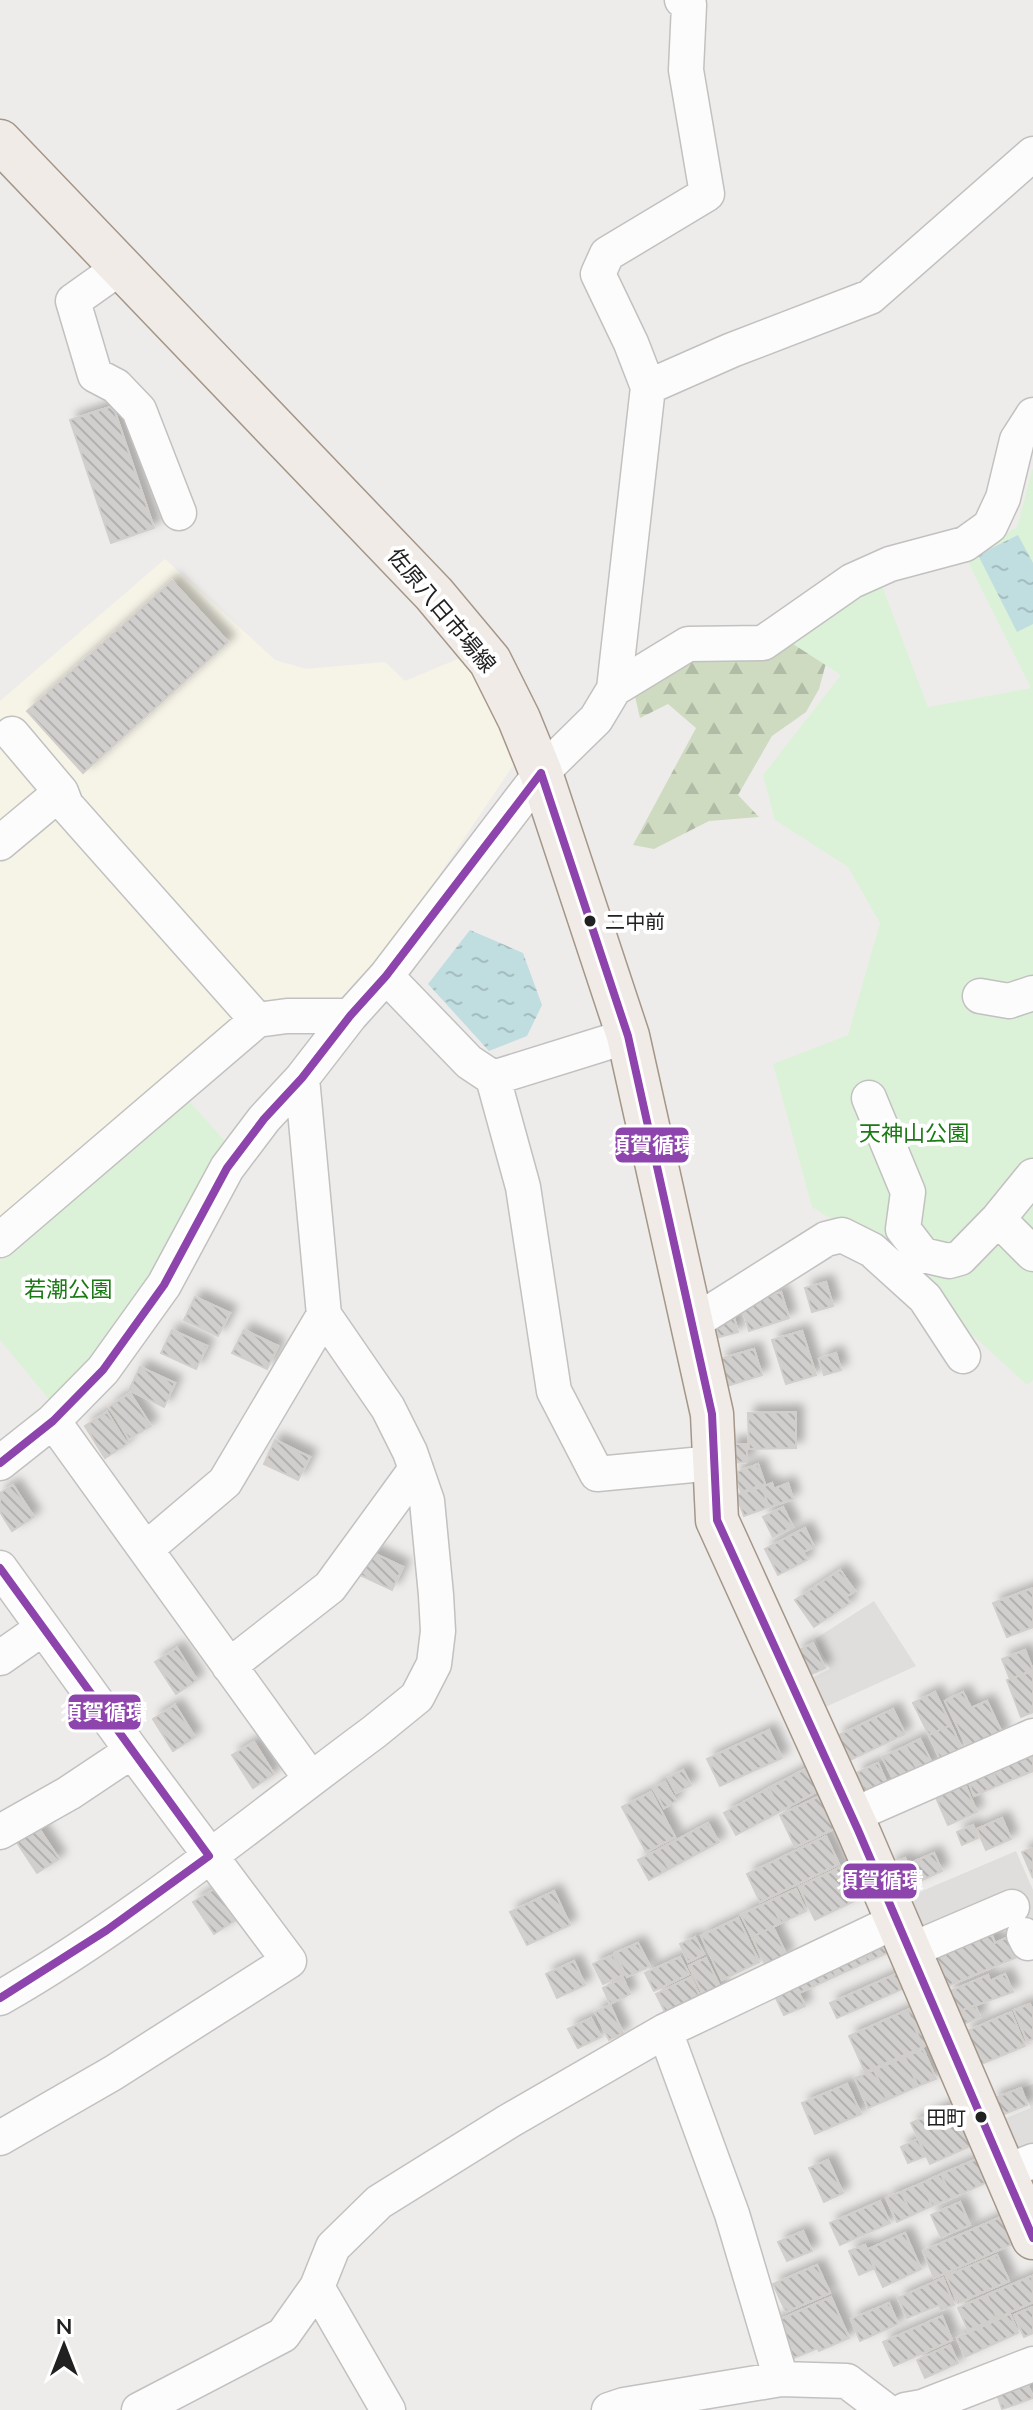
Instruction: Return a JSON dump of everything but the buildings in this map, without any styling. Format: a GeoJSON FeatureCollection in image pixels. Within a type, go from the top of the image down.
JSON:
{"type":"FeatureCollection","features":[{"type":"Feature","properties":{"kind":"main road","name":"佐原八日市場線"},"geometry":{"type":"LineString","coordinates":[[0,141],[434,594],[490,661],[519,719],[541,773],[628,1036],[712,1414],[717,1520],[902,1936],[1008,2150],[1033,2238]]}},
{"type":"Feature","properties":{"kind":"street"},"geometry":{"type":"LineString","coordinates":[[0,1463],[53,1421],[103,1370],[164,1285],[227,1168],[264,1119],[386,976],[541,773],[596,719],[614,689],[648,387],[598,274],[607,254],[707,194],[686,70],[689,5],[682,0]]}},
{"type":"Feature","properties":{"kind":"street"},"geometry":{"type":"LineString","coordinates":[[648,387],[732,350],[870,297],[1033,154]]}},
{"type":"Feature","properties":{"kind":"street"},"geometry":{"type":"LineString","coordinates":[[121,267],[73,301],[95,375],[116,386],[139,410],[179,513]]}},
{"type":"Feature","properties":{"kind":"street"},"geometry":{"type":"LineString","coordinates":[[614,689],[688,644],[763,643],[852,581],[890,564],[965,544],[990,526],[1003,498],[1017,440],[1033,415]]}},
{"type":"Feature","properties":{"kind":"street"},"geometry":{"type":"LineString","coordinates":[[12,734],[61,792],[66,805],[257,1020]]}},
{"type":"Feature","properties":{"kind":"street"},"geometry":{"type":"LineString","coordinates":[[0,843],[61,792]]}},
{"type":"Feature","properties":{"kind":"street"},"geometry":{"type":"LineString","coordinates":[[386,976],[469,1062],[493,1078],[523,1187],[554,1391],[597,1474],[714,1463]]}},
{"type":"Feature","properties":{"kind":"street"},"geometry":{"type":"LineString","coordinates":[[980,996],[1009,1001],[1033,993]]}},
{"type":"Feature","properties":{"kind":"street"},"geometry":{"type":"LineString","coordinates":[[0,1240],[257,1020],[287,1016],[350,1016]]}},
{"type":"Feature","properties":{"kind":"street"},"geometry":{"type":"LineString","coordinates":[[493,1078],[628,1036]]}},
{"type":"Feature","properties":{"kind":"street"},"geometry":{"type":"LineString","coordinates":[[0,1998],[105,1933],[374,1732],[417,1697],[434,1664],[438,1631],[427,1501],[410,1452],[388,1408],[324,1315],[302,1078]]}},
{"type":"Feature","properties":{"kind":"street"},"geometry":{"type":"LineString","coordinates":[[869,1098],[908,1192],[903,1229],[923,1255],[949,1261],[960,1258],[998,1219],[1033,1176]]}},
{"type":"Feature","properties":{"kind":"street"},"geometry":{"type":"LineString","coordinates":[[998,1219],[1033,1254]]}},
{"type":"Feature","properties":{"kind":"street"},"geometry":{"type":"LineString","coordinates":[[693,1323],[826,1239],[842,1235],[872,1250],[925,1298],[963,1356]]}},
{"type":"Feature","properties":{"kind":"street"},"geometry":{"type":"LineString","coordinates":[[925,1298],[946,1278],[949,1261]]}},
{"type":"Feature","properties":{"kind":"street"},"geometry":{"type":"LineString","coordinates":[[146,1549],[225,1482],[324,1315]]}},
{"type":"Feature","properties":{"kind":"street"},"geometry":{"type":"LineString","coordinates":[[53,1421],[311,1779]]}},
{"type":"Feature","properties":{"kind":"street"},"geometry":{"type":"LineString","coordinates":[[229,1666],[330,1587],[416,1469]]}},
{"type":"Feature","properties":{"kind":"street"},"geometry":{"type":"LineString","coordinates":[[0,1568],[289,1961],[113,2073],[0,2138]]}},
{"type":"Feature","properties":{"kind":"street"},"geometry":{"type":"LineString","coordinates":[[0,1658],[43,1628]]}},
{"type":"Feature","properties":{"kind":"street"},"geometry":{"type":"LineString","coordinates":[[851,1816],[1033,1736]]}},
{"type":"Feature","properties":{"kind":"street"},"geometry":{"type":"LineString","coordinates":[[0,1832],[69,1793],[132,1751]]}},
{"type":"Feature","properties":{"kind":"street"},"geometry":{"type":"LineString","coordinates":[[139,2410],[283,2335],[317,2287],[333,2247],[379,2202],[509,2121],[665,2031],[902,1936],[1023,1928]]}},
{"type":"Feature","properties":{"kind":"street"},"geometry":{"type":"LineString","coordinates":[[665,2031],[732,2214],[781,2379]]}},
{"type":"Feature","properties":{"kind":"street"},"geometry":{"type":"LineString","coordinates":[[317,2287],[388,2410]]}},
{"type":"Feature","properties":{"kind":"street"},"geometry":{"type":"LineString","coordinates":[[905,2410],[922,2407],[1033,2364]]}},
{"type":"Feature","properties":{"kind":"street"},"geometry":{"type":"LineString","coordinates":[[609,2410],[781,2379],[847,2381],[885,2410]]}},
{"type":"Feature","properties":{"kind":"shaded area"},"geometry":{"type":"Polygon","coordinates":[[[165,559],[275,660],[306,669],[385,662],[405,681],[465,656],[516,761],[363,988],[336,1000],[259,1002],[0,1226],[0,701],[165,559]]]}},
{"type":"Feature","properties":{"kind":"shaded area"},"geometry":{"type":"Polygon","coordinates":[[[874,1601],[916,1666],[821,1709],[808,1680],[830,1669],[815,1639],[874,1601]]]}},
{"type":"Feature","properties":{"kind":"shaded area"},"geometry":{"type":"Polygon","coordinates":[[[1016,1851],[1033,1890],[1033,1951],[1008,1915],[923,1951],[901,1900],[1016,1851]]]}},
{"type":"Feature","properties":{"kind":"shaded area"},"geometry":{"type":"Polygon","coordinates":[[[1033,2084],[1033,2153],[1017,2159],[1001,2120],[1031,2108],[1023,2088],[1033,2084]]]}},
{"type":"Feature","properties":{"kind":"green space","name":"天神山公園"},"geometry":{"type":"Polygon","coordinates":[[[1033,467],[1033,1380],[1027,1385],[876,1247],[812,1207],[773,1064],[848,1035],[880,923],[848,867],[775,820],[763,775],[841,675],[793,644],[880,581],[928,707],[1031,688],[966,558],[1017,527],[1033,467]]]}},
{"type":"Feature","properties":{"kind":"green space"},"geometry":{"type":"Polygon","coordinates":[[[811,626],[830,648],[819,689],[806,712],[772,736],[738,795],[759,817],[709,821],[654,849],[633,845],[696,728],[668,704],[640,718],[634,692],[673,661],[811,626]]]}},
{"type":"Feature","properties":{"kind":"green space","name":"若潮公園"},"geometry":{"type":"Polygon","coordinates":[[[180,1091],[225,1141],[115,1338],[51,1402],[0,1340],[0,1261],[180,1091]]]}},
{"type":"Feature","properties":{"kind":"water"},"geometry":{"type":"Polygon","coordinates":[[[1018,535],[1033,563],[1033,624],[1017,632],[978,555],[1018,535]]]}},
{"type":"Feature","properties":{"kind":"water"},"geometry":{"type":"Polygon","coordinates":[[[470,930],[523,953],[542,1005],[527,1036],[489,1051],[428,984],[470,930]]]}},
{"type":"Feature","properties":{"kind":"transit line","name":"須賀循環"},"geometry":{"type":"LineString","coordinates":[[541,773],[628,1036],[712,1414],[717,1520],[858,1830],[1033,2238]]}},
{"type":"Feature","properties":{"kind":"transit line","name":"須賀循環"},"geometry":{"type":"LineString","coordinates":[[0,1463],[53,1421],[103,1370],[164,1285],[227,1168],[264,1119],[386,976],[541,773]]}},
{"type":"Feature","properties":{"kind":"transit line","name":"須賀循環"},"geometry":{"type":"LineString","coordinates":[[0,1568],[209,1856]]}},
{"type":"Feature","properties":{"kind":"transit line","name":"須賀循環"},"geometry":{"type":"LineString","coordinates":[[0,1998],[107,1930],[209,1856]]}},
{"type":"Feature","properties":{"kind":"place","name":"二中前"},"geometry":{"type":"Point","coordinates":[590,921]}},
{"type":"Feature","properties":{"kind":"place","name":"田町"},"geometry":{"type":"Point","coordinates":[981,2117]}}]}
